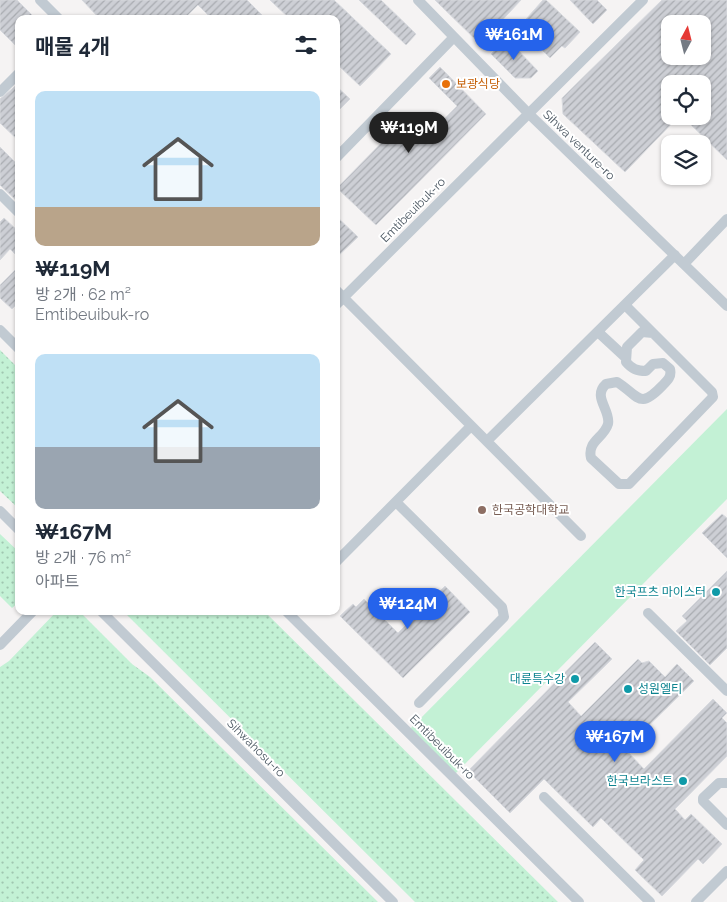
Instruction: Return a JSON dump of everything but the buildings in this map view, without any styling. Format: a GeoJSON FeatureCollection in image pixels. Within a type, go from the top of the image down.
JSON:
{"type":"FeatureCollection","features":[{"type":"Feature","properties":{"kind":"street"},"geometry":{"type":"LineString","coordinates":[[40,0],[55,15]]}},
{"type":"Feature","properties":{"kind":"street","name":"Sihwa venture-ro"},"geometry":{"type":"LineString","coordinates":[[418,0],[528,112],[727,306]]}},
{"type":"Feature","properties":{"kind":"street","name":"Emtibeuibuk-ro"},"geometry":{"type":"LineString","coordinates":[[340,296],[643,0]]}},
{"type":"Feature","properties":{"kind":"street"},"geometry":{"type":"LineString","coordinates":[[340,154],[454,37]]}},
{"type":"Feature","properties":{"kind":"street"},"geometry":{"type":"LineString","coordinates":[[0,92],[15,77]]}},
{"type":"Feature","properties":{"kind":"street"},"geometry":{"type":"LineString","coordinates":[[0,194],[15,209]]}},
{"type":"Feature","properties":{"kind":"street"},"geometry":{"type":"LineString","coordinates":[[684,264],[727,219]]}},
{"type":"Feature","properties":{"kind":"street"},"geometry":{"type":"LineString","coordinates":[[487,442],[675,256]]}},
{"type":"Feature","properties":{"kind":"street"},"geometry":{"type":"LineString","coordinates":[[340,298],[581,536]]}},
{"type":"Feature","properties":{"kind":"street"},"geometry":{"type":"LineString","coordinates":[[625,305],[653,333],[712,392],[714,397],[630,484],[618,484],[591,458],[590,454],[594,442],[608,424],[608,416],[600,399],[602,388],[612,382],[617,382],[634,397],[644,400],[653,395],[671,374],[670,369],[663,363],[653,364],[646,371],[636,370],[626,362],[625,357],[627,347],[642,332],[653,333]]}},
{"type":"Feature","properties":{"kind":"street"},"geometry":{"type":"LineString","coordinates":[[0,330],[15,345]]}},
{"type":"Feature","properties":{"kind":"street"},"geometry":{"type":"LineString","coordinates":[[598,332],[625,357]]}},
{"type":"Feature","properties":{"kind":"street"},"geometry":{"type":"LineString","coordinates":[[340,558],[471,426]]}},
{"type":"Feature","properties":{"kind":"street"},"geometry":{"type":"LineString","coordinates":[[396,502],[502,606],[505,613],[504,617],[419,702]]}},
{"type":"Feature","properties":{"kind":"street"},"geometry":{"type":"LineString","coordinates":[[0,511],[15,526]]}},
{"type":"Feature","properties":{"kind":"street"},"geometry":{"type":"LineString","coordinates":[[648,613],[727,691]]}},
{"type":"Feature","properties":{"kind":"street"},"geometry":{"type":"LineString","coordinates":[[0,645],[29,615]]}},
{"type":"Feature","properties":{"kind":"street","name":"Sihwahosu-ro"},"geometry":{"type":"LineString","coordinates":[[106,615],[393,902]]}},
{"type":"Feature","properties":{"kind":"street","name":"Emtibeuibuk-ro"},"geometry":{"type":"LineString","coordinates":[[290,615],[579,902]]}},
{"type":"Feature","properties":{"kind":"street"},"geometry":{"type":"LineString","coordinates":[[727,783],[719,783],[703,798],[703,801],[727,825]]}},
{"type":"Feature","properties":{"kind":"street"},"geometry":{"type":"LineString","coordinates":[[544,797],[650,902]]}},
{"type":"Feature","properties":{"kind":"street"},"geometry":{"type":"LineString","coordinates":[[696,902],[727,871]]}},
{"type":"Feature","properties":{"kind":"green space"},"geometry":{"type":"Polygon","coordinates":[[[0,350],[15,365],[15,505],[0,491],[0,350]]]}},
{"type":"Feature","properties":{"kind":"green space"},"geometry":{"type":"Polygon","coordinates":[[[727,409],[727,499],[453,776],[408,731],[727,409]]]}},
{"type":"Feature","properties":{"kind":"green space"},"geometry":{"type":"Polygon","coordinates":[[[0,534],[15,548],[15,605],[12,608],[0,596],[0,534]]]}},
{"type":"Feature","properties":{"kind":"green space"},"geometry":{"type":"Polygon","coordinates":[[[53,615],[83,615],[132,664],[150,677],[378,902],[0,902],[0,667],[9,661],[53,615]]]}},
{"type":"Feature","properties":{"kind":"green space"},"geometry":{"type":"Polygon","coordinates":[[[127,615],[268,615],[558,902],[415,902],[127,615]]]}},
{"type":"Feature","properties":{"kind":"place","name":"보광식당"},"geometry":{"type":"Point","coordinates":[446,84]}},
{"type":"Feature","properties":{"kind":"place","name":"한국공학대학교"},"geometry":{"type":"Point","coordinates":[482,510]}},
{"type":"Feature","properties":{"kind":"place","name":"한국프츠 마이스터"},"geometry":{"type":"Point","coordinates":[716,592]}},
{"type":"Feature","properties":{"kind":"place","name":"대륜특수강"},"geometry":{"type":"Point","coordinates":[575,679]}},
{"type":"Feature","properties":{"kind":"place","name":"성원엘티"},"geometry":{"type":"Point","coordinates":[628,689]}},
{"type":"Feature","properties":{"kind":"place","name":"한국브라스트"},"geometry":{"type":"Point","coordinates":[683,781]}}]}
